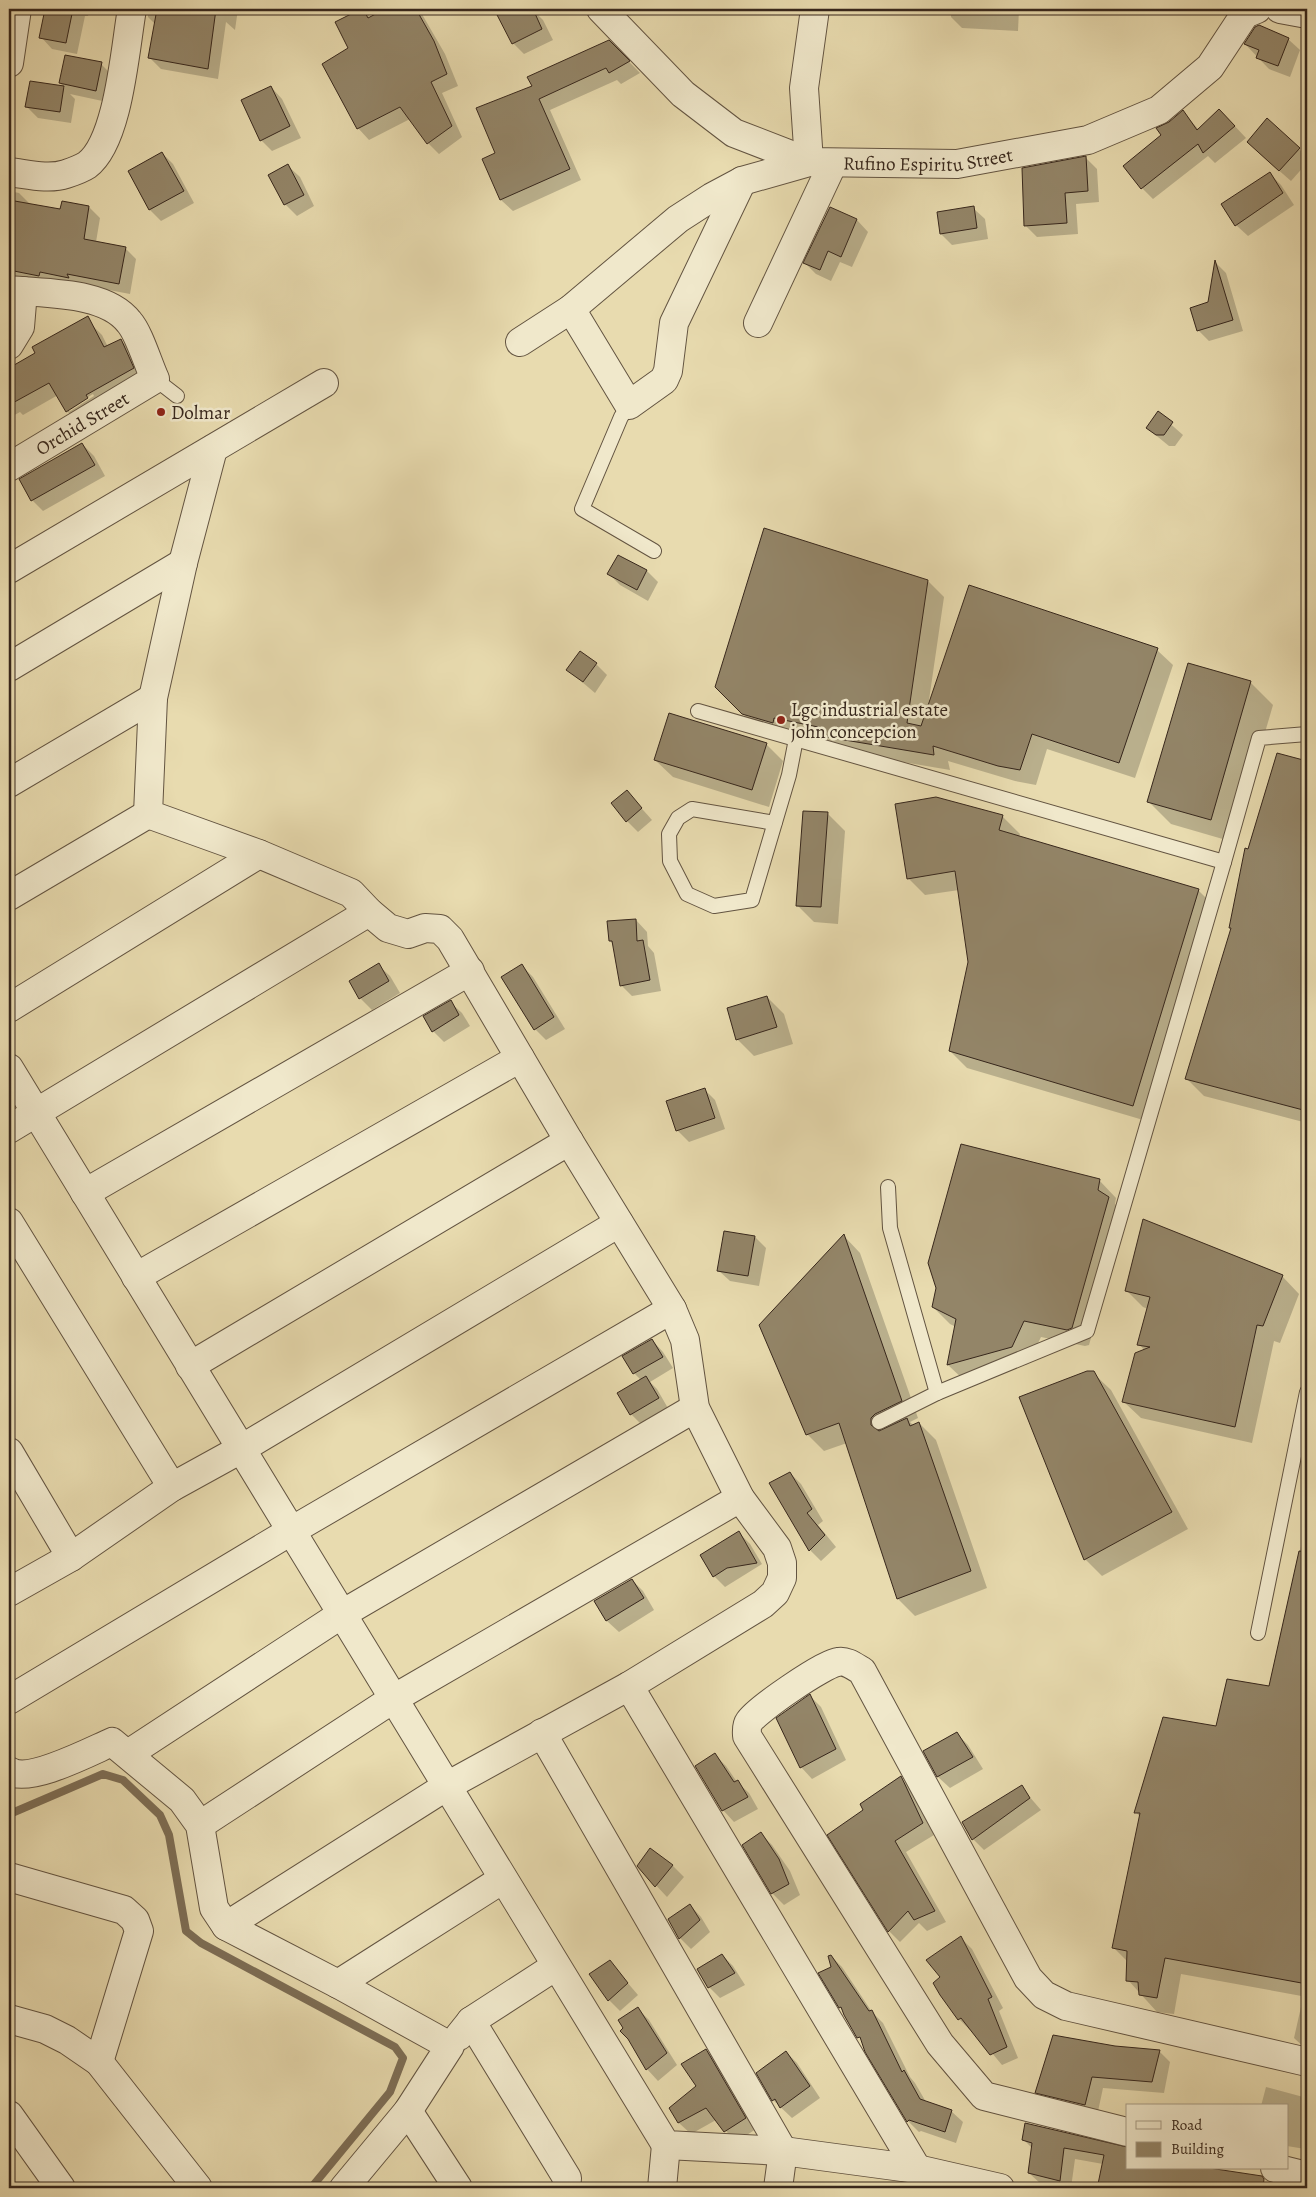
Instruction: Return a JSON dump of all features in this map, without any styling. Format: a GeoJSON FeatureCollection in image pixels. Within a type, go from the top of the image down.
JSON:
{"type":"FeatureCollection","features":[{"type":"Feature","properties":{"kind":"street"},"geometry":{"type":"LineString","coordinates":[[9,63],[17,9]]}},
{"type":"Feature","properties":{"kind":"street"},"geometry":{"type":"LineString","coordinates":[[9,172],[47,177],[65,175],[87,164],[104,142],[114,115],[132,9]]}},
{"type":"Feature","properties":{"kind":"street","name":"Rufino Espiritu Street"},"geometry":{"type":"LineString","coordinates":[[601,9],[683,94],[734,133],[821,162],[956,164],[1088,140],[1160,110],[1210,67],[1245,14],[1257,9]]}},
{"type":"Feature","properties":{"kind":"street"},"geometry":{"type":"LineString","coordinates":[[758,323],[821,162],[804,88],[815,9]]}},
{"type":"Feature","properties":{"kind":"street"},"geometry":{"type":"LineString","coordinates":[[1280,9],[1307,14]]}},
{"type":"Feature","properties":{"kind":"street"},"geometry":{"type":"LineString","coordinates":[[520,342],[571,309],[678,219],[712,197],[742,181],[821,162]]}},
{"type":"Feature","properties":{"kind":"street"},"geometry":{"type":"LineString","coordinates":[[571,309],[629,405],[664,380],[668,371],[674,323],[742,181]]}},
{"type":"Feature","properties":{"kind":"street"},"geometry":{"type":"LineString","coordinates":[[9,345],[20,327],[16,291],[93,300],[117,310],[131,323],[155,378]]}},
{"type":"Feature","properties":{"kind":"street","name":"Orchid Street"},"geometry":{"type":"LineString","coordinates":[[9,467],[155,378]]}},
{"type":"Feature","properties":{"kind":"street"},"geometry":{"type":"LineString","coordinates":[[9,569],[324,382]]}},
{"type":"Feature","properties":{"kind":"street"},"geometry":{"type":"LineString","coordinates":[[148,814],[153,698],[183,563],[213,449]]}},
{"type":"Feature","properties":{"kind":"street"},"geometry":{"type":"LineString","coordinates":[[9,666],[183,563]]}},
{"type":"Feature","properties":{"kind":"street"},"geometry":{"type":"LineString","coordinates":[[9,783],[153,698]]}},
{"type":"Feature","properties":{"kind":"street"},"geometry":{"type":"LineString","coordinates":[[148,814],[259,854],[351,892],[369,912],[388,928],[408,934],[425,928],[440,929],[450,939],[618,1224],[672,1309],[685,1340],[695,1408],[740,1498],[777,1548],[782,1563],[782,1578],[775,1593],[764,1604],[629,1686],[447,1786],[226,1926]]}},
{"type":"Feature","properties":{"kind":"street"},"geometry":{"type":"LineString","coordinates":[[9,896],[148,814]]}},
{"type":"Feature","properties":{"kind":"street"},"geometry":{"type":"LineString","coordinates":[[9,1008],[259,854]]}},
{"type":"Feature","properties":{"kind":"street"},"geometry":{"type":"LineString","coordinates":[[9,1129],[369,912]]}},
{"type":"Feature","properties":{"kind":"street"},"geometry":{"type":"LineString","coordinates":[[85,1193],[470,971]]}},
{"type":"Feature","properties":{"kind":"street"},"geometry":{"type":"LineString","coordinates":[[136,1277],[520,1058]]}},
{"type":"Feature","properties":{"kind":"street"},"geometry":{"type":"LineString","coordinates":[[9,1068],[666,2145],[662,2188]]}},
{"type":"Feature","properties":{"kind":"street"},"geometry":{"type":"LineString","coordinates":[[190,1366],[569,1140]]}},
{"type":"Feature","properties":{"kind":"street"},"geometry":{"type":"LineString","coordinates":[[9,1222],[172,1487]]}},
{"type":"Feature","properties":{"kind":"street"},"geometry":{"type":"LineString","coordinates":[[9,1592],[71,1557],[172,1487],[241,1449],[618,1224]]}},
{"type":"Feature","properties":{"kind":"street"},"geometry":{"type":"LineString","coordinates":[[9,1700],[291,1531],[672,1309]]}},
{"type":"Feature","properties":{"kind":"street"},"geometry":{"type":"LineString","coordinates":[[128,1754],[342,1614],[695,1408]]}},
{"type":"Feature","properties":{"kind":"street"},"geometry":{"type":"LineString","coordinates":[[9,1452],[71,1557]]}},
{"type":"Feature","properties":{"kind":"street"},"geometry":{"type":"LineString","coordinates":[[200,1825],[393,1699],[740,1498]]}},
{"type":"Feature","properties":{"kind":"street"},"geometry":{"type":"LineString","coordinates":[[1126,2132],[984,2096],[940,2044],[747,1736],[747,1723],[756,1714],[787,1690],[837,1662],[850,1663],[862,1671],[1028,1978],[1044,1995],[1066,2006],[1307,2062]]}},
{"type":"Feature","properties":{"kind":"street"},"geometry":{"type":"LineString","coordinates":[[629,1686],[917,2169]]}},
{"type":"Feature","properties":{"kind":"street"},"geometry":{"type":"LineString","coordinates":[[542,1733],[783,2151],[778,2188]]}},
{"type":"Feature","properties":{"kind":"street"},"geometry":{"type":"LineString","coordinates":[[9,1771],[13,1774],[44,1770],[112,1742],[182,1800],[200,1825],[214,1908],[226,1926],[338,1984],[450,2046]]}},
{"type":"Feature","properties":{"kind":"street"},"geometry":{"type":"LineString","coordinates":[[9,1877],[124,1910],[135,1920],[139,1931],[99,2062]]}},
{"type":"Feature","properties":{"kind":"street"},"geometry":{"type":"LineString","coordinates":[[338,1984],[503,1879]]}},
{"type":"Feature","properties":{"kind":"street"},"geometry":{"type":"LineString","coordinates":[[344,2188],[408,2111],[450,2046],[471,2021],[556,1966]]}},
{"type":"Feature","properties":{"kind":"street"},"geometry":{"type":"LineString","coordinates":[[9,2019],[45,2030],[67,2040],[99,2062],[198,2188]]}},
{"type":"Feature","properties":{"kind":"street"},"geometry":{"type":"LineString","coordinates":[[471,2021],[567,2178],[566,2188]]}},
{"type":"Feature","properties":{"kind":"street"},"geometry":{"type":"LineString","coordinates":[[408,2111],[458,2188]]}},
{"type":"Feature","properties":{"kind":"street"},"geometry":{"type":"LineString","coordinates":[[9,2115],[61,2188]]}},
{"type":"Feature","properties":{"kind":"street"},"geometry":{"type":"LineString","coordinates":[[666,2145],[783,2151],[917,2169],[966,2184],[1000,2188]]}},
{"type":"Feature","properties":{"kind":"street"},"geometry":{"type":"LineString","coordinates":[[1283,2170],[1307,2176]]}},
{"type":"Feature","properties":{"kind":"lane"},"geometry":{"type":"LineString","coordinates":[[155,378],[177,396]]}},
{"type":"Feature","properties":{"kind":"lane"},"geometry":{"type":"LineString","coordinates":[[629,405],[621,416],[582,509],[654,551]]}},
{"type":"Feature","properties":{"kind":"lane"},"geometry":{"type":"LineString","coordinates":[[698,711],[1224,862]]}},
{"type":"Feature","properties":{"kind":"lane"},"geometry":{"type":"LineString","coordinates":[[879,1422],[937,1392],[1086,1330],[1259,738],[1307,734]]}},
{"type":"Feature","properties":{"kind":"lane"},"geometry":{"type":"LineString","coordinates":[[775,823],[692,810],[678,818],[670,834],[670,861],[687,894],[714,906],[752,900],[775,823],[789,775],[796,739]]}},
{"type":"Feature","properties":{"kind":"lane"},"geometry":{"type":"LineString","coordinates":[[888,1187],[890,1228],[937,1392]]}},
{"type":"Feature","properties":{"kind":"lane"},"geometry":{"type":"LineString","coordinates":[[1258,1633],[1307,1392]]}},
{"type":"Feature","properties":{"kind":"building"},"geometry":{"type":"Polygon","coordinates":[[[45,9],[73,9],[66,43],[39,38],[45,9]]]}},
{"type":"Feature","properties":{"kind":"building"},"geometry":{"type":"Polygon","coordinates":[[[157,9],[216,9],[208,69],[148,58],[157,9]]]}},
{"type":"Feature","properties":{"kind":"building"},"geometry":{"type":"Polygon","coordinates":[[[363,9],[368,18],[385,9],[416,9],[434,41],[447,74],[431,82],[452,126],[427,144],[400,107],[357,129],[322,64],[348,48],[335,22],[363,9]]]}},
{"type":"Feature","properties":{"kind":"building"},"geometry":{"type":"Polygon","coordinates":[[[494,9],[533,9],[542,29],[512,44],[494,9]]]}},
{"type":"Feature","properties":{"kind":"building"},"geometry":{"type":"Polygon","coordinates":[[[1259,25],[1289,38],[1278,66],[1256,58],[1259,50],[1244,44],[1255,27],[1259,25]]]}},
{"type":"Feature","properties":{"kind":"building"},"geometry":{"type":"Polygon","coordinates":[[[609,40],[630,61],[609,73],[606,68],[539,99],[570,169],[500,200],[482,159],[495,153],[476,108],[532,86],[527,77],[609,40]]]}},
{"type":"Feature","properties":{"kind":"building"},"geometry":{"type":"Polygon","coordinates":[[[65,55],[102,62],[96,91],[59,83],[65,55]]]}},
{"type":"Feature","properties":{"kind":"building"},"geometry":{"type":"Polygon","coordinates":[[[30,81],[64,86],[60,112],[25,107],[30,81]]]}},
{"type":"Feature","properties":{"kind":"building"},"geometry":{"type":"Polygon","coordinates":[[[271,86],[290,126],[260,141],[241,100],[271,86]]]}},
{"type":"Feature","properties":{"kind":"building"},"geometry":{"type":"Polygon","coordinates":[[[1219,109],[1235,126],[1203,153],[1198,144],[1141,189],[1123,166],[1161,135],[1156,128],[1169,122],[1183,110],[1197,130],[1219,109]]]}},
{"type":"Feature","properties":{"kind":"building"},"geometry":{"type":"Polygon","coordinates":[[[1267,118],[1300,148],[1279,171],[1247,142],[1267,118]]]}},
{"type":"Feature","properties":{"kind":"building"},"geometry":{"type":"Polygon","coordinates":[[[162,152],[184,191],[149,210],[128,171],[162,152]]]}},
{"type":"Feature","properties":{"kind":"building"},"geometry":{"type":"Polygon","coordinates":[[[1086,156],[1088,191],[1065,193],[1067,223],[1024,226],[1022,168],[1086,156]]]}},
{"type":"Feature","properties":{"kind":"building"},"geometry":{"type":"Polygon","coordinates":[[[288,164],[304,195],[284,205],[268,175],[288,164]]]}},
{"type":"Feature","properties":{"kind":"building"},"geometry":{"type":"Polygon","coordinates":[[[1270,172],[1283,193],[1235,226],[1221,204],[1270,172]]]}},
{"type":"Feature","properties":{"kind":"building"},"geometry":{"type":"Polygon","coordinates":[[[9,200],[60,209],[62,201],[89,206],[84,239],[126,247],[119,284],[67,274],[69,278],[40,272],[39,276],[9,270],[9,200]]]}},
{"type":"Feature","properties":{"kind":"building"},"geometry":{"type":"Polygon","coordinates":[[[974,206],[977,228],[940,234],[937,212],[974,206]]]}},
{"type":"Feature","properties":{"kind":"building"},"geometry":{"type":"Polygon","coordinates":[[[830,207],[857,219],[841,257],[828,251],[820,270],[803,263],[830,207]]]}},
{"type":"Feature","properties":{"kind":"building"},"geometry":{"type":"Polygon","coordinates":[[[1215,260],[1233,320],[1197,331],[1190,308],[1208,302],[1215,260]]]}},
{"type":"Feature","properties":{"kind":"building"},"geometry":{"type":"Polygon","coordinates":[[[88,316],[104,347],[121,339],[134,368],[86,395],[88,398],[66,412],[49,383],[9,405],[9,368],[35,353],[32,347],[88,316]]]}},
{"type":"Feature","properties":{"kind":"building"},"geometry":{"type":"Polygon","coordinates":[[[1158,411],[1173,422],[1164,435],[1156,435],[1146,428],[1158,411]]]}},
{"type":"Feature","properties":{"kind":"building"},"geometry":{"type":"Polygon","coordinates":[[[82,443],[95,465],[31,501],[19,479],[82,443]]]}},
{"type":"Feature","properties":{"kind":"building"},"geometry":{"type":"Polygon","coordinates":[[[764,528],[928,580],[907,723],[921,726],[969,585],[1158,648],[1119,763],[1032,734],[1020,770],[998,766],[933,746],[934,755],[821,736],[823,728],[774,718],[773,723],[742,714],[715,687],[764,528]]]}},
{"type":"Feature","properties":{"kind":"building"},"geometry":{"type":"Polygon","coordinates":[[[618,555],[647,570],[637,590],[607,574],[618,555]]]}},
{"type":"Feature","properties":{"kind":"building"},"geometry":{"type":"Polygon","coordinates":[[[580,651],[597,663],[583,682],[566,670],[580,651]]]}},
{"type":"Feature","properties":{"kind":"building"},"geometry":{"type":"Polygon","coordinates":[[[1188,663],[1251,681],[1211,820],[1147,802],[1188,663]]]}},
{"type":"Feature","properties":{"kind":"building"},"geometry":{"type":"Polygon","coordinates":[[[669,713],[767,743],[752,790],[654,760],[669,713]]]}},
{"type":"Feature","properties":{"kind":"building"},"geometry":{"type":"Polygon","coordinates":[[[1277,753],[1307,761],[1307,1111],[1185,1079],[1231,928],[1229,928],[1245,848],[1248,849],[1277,753]]]}},
{"type":"Feature","properties":{"kind":"building"},"geometry":{"type":"Polygon","coordinates":[[[627,790],[642,808],[626,822],[611,803],[627,790]]]}},
{"type":"Feature","properties":{"kind":"building"},"geometry":{"type":"Polygon","coordinates":[[[936,797],[1003,815],[999,830],[1199,889],[1133,1106],[949,1051],[968,962],[955,871],[907,879],[895,804],[936,797]]]}},
{"type":"Feature","properties":{"kind":"building"},"geometry":{"type":"Polygon","coordinates":[[[803,811],[828,812],[821,907],[796,906],[803,811]]]}},
{"type":"Feature","properties":{"kind":"building"},"geometry":{"type":"Polygon","coordinates":[[[636,919],[637,941],[643,940],[650,980],[620,986],[612,941],[609,941],[607,921],[636,919]]]}},
{"type":"Feature","properties":{"kind":"building"},"geometry":{"type":"Polygon","coordinates":[[[379,963],[389,981],[359,999],[349,981],[379,963]]]}},
{"type":"Feature","properties":{"kind":"building"},"geometry":{"type":"Polygon","coordinates":[[[522,964],[554,1017],[534,1030],[501,977],[522,964]]]}},
{"type":"Feature","properties":{"kind":"building"},"geometry":{"type":"Polygon","coordinates":[[[767,996],[777,1027],[736,1040],[727,1008],[767,996]]]}},
{"type":"Feature","properties":{"kind":"building"},"geometry":{"type":"Polygon","coordinates":[[[451,1000],[459,1015],[432,1032],[423,1016],[451,1000]]]}},
{"type":"Feature","properties":{"kind":"building"},"geometry":{"type":"Polygon","coordinates":[[[705,1088],[715,1118],[676,1131],[666,1101],[705,1088]]]}},
{"type":"Feature","properties":{"kind":"building"},"geometry":{"type":"Polygon","coordinates":[[[961,1144],[1100,1179],[1098,1190],[1109,1197],[1072,1328],[1067,1330],[1024,1321],[1012,1347],[947,1365],[956,1319],[932,1307],[936,1288],[928,1263],[961,1144]]]}},
{"type":"Feature","properties":{"kind":"building"},"geometry":{"type":"Polygon","coordinates":[[[1143,1219],[1283,1275],[1263,1326],[1257,1325],[1235,1427],[1122,1402],[1135,1353],[1150,1347],[1137,1345],[1150,1297],[1125,1291],[1143,1219]]]}},
{"type":"Feature","properties":{"kind":"building"},"geometry":{"type":"Polygon","coordinates":[[[724,1231],[755,1236],[748,1276],[717,1271],[724,1231]]]}},
{"type":"Feature","properties":{"kind":"building"},"geometry":{"type":"Polygon","coordinates":[[[844,1234],[902,1401],[875,1414],[871,1418],[871,1425],[879,1431],[907,1418],[910,1426],[919,1422],[971,1571],[897,1599],[839,1423],[806,1435],[759,1325],[844,1234]]]}},
{"type":"Feature","properties":{"kind":"building"},"geometry":{"type":"Polygon","coordinates":[[[652,1339],[663,1357],[633,1374],[622,1356],[652,1339]]]}},
{"type":"Feature","properties":{"kind":"building"},"geometry":{"type":"Polygon","coordinates":[[[1087,1371],[1094,1371],[1172,1512],[1084,1560],[1019,1397],[1087,1371]]]}},
{"type":"Feature","properties":{"kind":"building"},"geometry":{"type":"Polygon","coordinates":[[[646,1376],[659,1398],[630,1415],[617,1393],[646,1376]]]}},
{"type":"Feature","properties":{"kind":"building"},"geometry":{"type":"Polygon","coordinates":[[[790,1472],[812,1509],[807,1513],[825,1535],[809,1551],[769,1483],[790,1472]]]}},
{"type":"Feature","properties":{"kind":"building"},"geometry":{"type":"Polygon","coordinates":[[[739,1531],[757,1563],[727,1568],[713,1577],[700,1555],[739,1531]]]}},
{"type":"Feature","properties":{"kind":"building"},"geometry":{"type":"Polygon","coordinates":[[[1299,1551],[1307,1552],[1307,1984],[1165,1958],[1157,1998],[1139,1995],[1138,1982],[1126,1981],[1127,1951],[1112,1948],[1140,1813],[1134,1813],[1163,1717],[1216,1726],[1227,1679],[1269,1686],[1299,1551]]]}},
{"type":"Feature","properties":{"kind":"building"},"geometry":{"type":"Polygon","coordinates":[[[632,1579],[644,1598],[606,1621],[594,1601],[632,1579]]]}},
{"type":"Feature","properties":{"kind":"building"},"geometry":{"type":"Polygon","coordinates":[[[810,1694],[836,1749],[800,1768],[776,1718],[810,1694]]]}},
{"type":"Feature","properties":{"kind":"building"},"geometry":{"type":"Polygon","coordinates":[[[957,1732],[973,1757],[937,1777],[923,1751],[957,1732]]]}},
{"type":"Feature","properties":{"kind":"building"},"geometry":{"type":"Polygon","coordinates":[[[715,1753],[734,1782],[738,1780],[748,1797],[722,1811],[695,1766],[715,1753]]]}},
{"type":"Feature","properties":{"kind":"building"},"geometry":{"type":"Polygon","coordinates":[[[901,1776],[923,1823],[895,1841],[935,1911],[914,1920],[908,1911],[888,1932],[827,1835],[863,1810],[860,1804],[901,1776]]]}},
{"type":"Feature","properties":{"kind":"building"},"geometry":{"type":"Polygon","coordinates":[[[1022,1785],[1030,1798],[972,1840],[962,1822],[1022,1785]]]}},
{"type":"Feature","properties":{"kind":"building"},"geometry":{"type":"Polygon","coordinates":[[[761,1832],[779,1859],[789,1884],[771,1894],[742,1845],[761,1832]]]}},
{"type":"Feature","properties":{"kind":"building"},"geometry":{"type":"Polygon","coordinates":[[[650,1848],[673,1865],[655,1887],[637,1866],[650,1848]]]}},
{"type":"Feature","properties":{"kind":"building"},"geometry":{"type":"Polygon","coordinates":[[[690,1904],[700,1920],[679,1939],[668,1919],[690,1904]]]}},
{"type":"Feature","properties":{"kind":"building"},"geometry":{"type":"Polygon","coordinates":[[[961,1936],[992,1997],[988,1999],[1007,2047],[990,2055],[961,2018],[958,2020],[940,1995],[933,1983],[940,1977],[926,1960],[961,1936]]]}},
{"type":"Feature","properties":{"kind":"building"},"geometry":{"type":"Polygon","coordinates":[[[722,1954],[735,1973],[708,1988],[697,1969],[722,1954]]]}},
{"type":"Feature","properties":{"kind":"building"},"geometry":{"type":"Polygon","coordinates":[[[831,1955],[869,2011],[872,2010],[902,2072],[904,2070],[920,2099],[952,2110],[945,2132],[909,2120],[907,2122],[865,2052],[860,2037],[857,2038],[841,2007],[839,2008],[818,1973],[831,1967],[828,1956],[831,1955]]]}},
{"type":"Feature","properties":{"kind":"building"},"geometry":{"type":"Polygon","coordinates":[[[610,1960],[628,1983],[608,2001],[589,1974],[610,1960]]]}},
{"type":"Feature","properties":{"kind":"building"},"geometry":{"type":"Polygon","coordinates":[[[638,2007],[667,2053],[646,2070],[628,2039],[620,2031],[623,2028],[618,2020],[638,2007]]]}},
{"type":"Feature","properties":{"kind":"building"},"geometry":{"type":"Polygon","coordinates":[[[1053,2035],[1115,2046],[1160,2050],[1152,2082],[1092,2077],[1085,2105],[1035,2093],[1053,2035]]]}},
{"type":"Feature","properties":{"kind":"building"},"geometry":{"type":"Polygon","coordinates":[[[706,2049],[746,2118],[724,2132],[706,2108],[678,2123],[669,2108],[696,2086],[681,2064],[706,2049]]]}},
{"type":"Feature","properties":{"kind":"building"},"geometry":{"type":"Polygon","coordinates":[[[786,2051],[810,2086],[780,2108],[775,2099],[772,2101],[756,2073],[786,2051]]]}},
{"type":"Feature","properties":{"kind":"building"},"geometry":{"type":"Polygon","coordinates":[[[1025,2123],[1126,2147],[1126,2170],[1222,2170],[1262,2176],[1264,2179],[1263,2188],[1119,2188],[1098,2184],[1104,2155],[1064,2148],[1060,2181],[1028,2173],[1032,2143],[1022,2140],[1025,2123]]]}},
{"type":"Feature","properties":{"kind":"waterway"},"geometry":{"type":"LineString","coordinates":[[9,1810],[12,1813],[103,1774],[123,1780],[160,1815],[169,1835],[186,1931],[201,1943],[395,2047],[403,2058],[390,2092],[311,2188]]}},
{"type":"Feature","properties":{"kind":"place","name":"Dolmar"},"geometry":{"type":"Point","coordinates":[161,412]}},
{"type":"Feature","properties":{"kind":"place","name":"Lgc industrial estate john concepcion"},"geometry":{"type":"Point","coordinates":[781,720]}}]}
